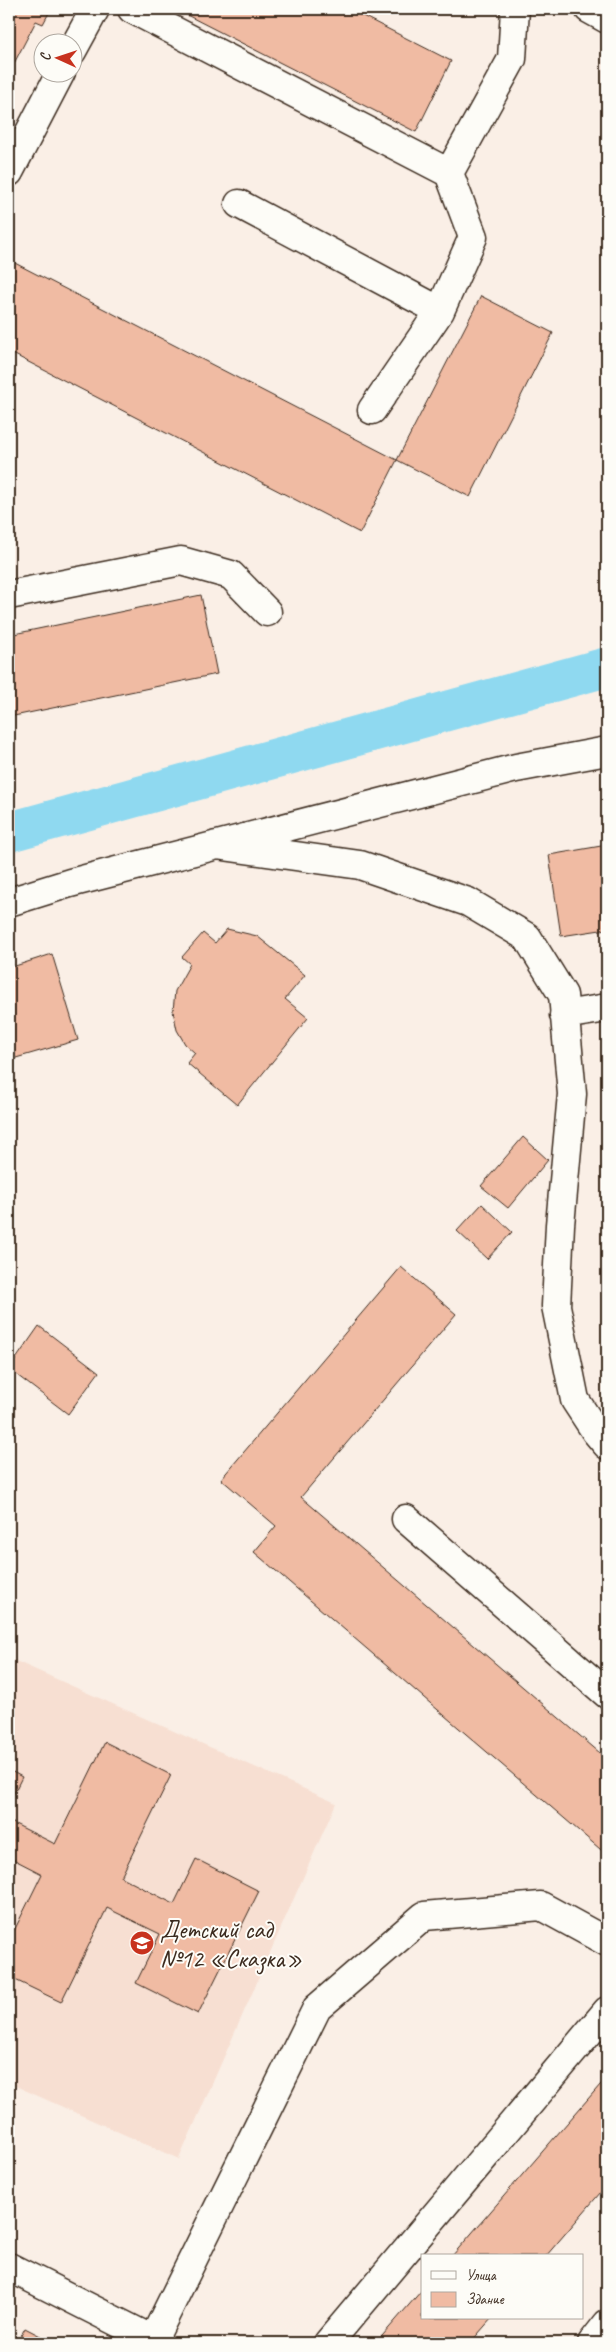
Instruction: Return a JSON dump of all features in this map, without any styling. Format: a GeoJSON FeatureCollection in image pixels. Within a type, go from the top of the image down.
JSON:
{"type":"FeatureCollection","features":[{"type":"Feature","properties":{"kind":"street"},"geometry":{"type":"LineString","coordinates":[[82,33],[95,9]]}},
{"type":"Feature","properties":{"kind":"street"},"geometry":{"type":"LineString","coordinates":[[132,9],[449,173],[473,237],[440,311],[372,410]]}},
{"type":"Feature","properties":{"kind":"street"},"geometry":{"type":"LineString","coordinates":[[449,173],[512,59],[515,9]]}},
{"type":"Feature","properties":{"kind":"street"},"geometry":{"type":"LineString","coordinates":[[589,9],[607,19]]}},
{"type":"Feature","properties":{"kind":"street"},"geometry":{"type":"LineString","coordinates":[[9,172],[56,82]]}},
{"type":"Feature","properties":{"kind":"street"},"geometry":{"type":"LineString","coordinates":[[239,204],[440,311]]}},
{"type":"Feature","properties":{"kind":"street"},"geometry":{"type":"LineString","coordinates":[[9,596],[181,561],[231,575],[267,612]]}},
{"type":"Feature","properties":{"kind":"street"},"geometry":{"type":"LineString","coordinates":[[9,902],[70,883],[516,768],[607,751]]}},
{"type":"Feature","properties":{"kind":"street"},"geometry":{"type":"LineString","coordinates":[[216,845],[360,865],[468,902],[527,937],[563,995],[572,1094],[560,1225],[556,1306],[575,1400],[607,1445]]}},
{"type":"Feature","properties":{"kind":"street"},"geometry":{"type":"LineString","coordinates":[[564,1014],[607,1008]]}},
{"type":"Feature","properties":{"kind":"street"},"geometry":{"type":"LineString","coordinates":[[406,1519],[607,1694]]}},
{"type":"Feature","properties":{"kind":"street"},"geometry":{"type":"LineString","coordinates":[[9,2267],[156,2342],[317,2008],[424,1916],[541,1906],[607,1942]]}},
{"type":"Feature","properties":{"kind":"street"},"geometry":{"type":"LineString","coordinates":[[328,2343],[607,2010]]}},
{"type":"Feature","properties":{"kind":"street"},"geometry":{"type":"LineString","coordinates":[[592,2343],[607,2324]]}},
{"type":"Feature","properties":{"kind":"shaded area","name":"Детский сад №12 «Сказка»"},"geometry":{"type":"Polygon","coordinates":[[[9,1658],[336,1803],[179,2159],[9,2083],[9,1658]]]}},
{"type":"Feature","properties":{"kind":"building"},"geometry":{"type":"Polygon","coordinates":[[[9,9],[51,9],[43,24],[36,21],[9,73],[9,9]]]}},
{"type":"Feature","properties":{"kind":"building"},"geometry":{"type":"Polygon","coordinates":[[[175,9],[349,9],[451,61],[416,132],[175,9]]]}},
{"type":"Feature","properties":{"kind":"building"},"geometry":{"type":"Polygon","coordinates":[[[9,260],[397,460],[360,533],[9,352],[9,260]]]}},
{"type":"Feature","properties":{"kind":"building"},"geometry":{"type":"Polygon","coordinates":[[[481,296],[553,333],[470,497],[397,460],[481,296]]]}},
{"type":"Feature","properties":{"kind":"building"},"geometry":{"type":"Polygon","coordinates":[[[201,595],[217,674],[9,717],[9,635],[201,595]]]}},
{"type":"Feature","properties":{"kind":"building"},"geometry":{"type":"Polygon","coordinates":[[[607,845],[607,929],[561,936],[549,855],[607,845]]]}},
{"type":"Feature","properties":{"kind":"building"},"geometry":{"type":"Polygon","coordinates":[[[227,929],[257,936],[305,975],[285,999],[308,1018],[237,1105],[187,1063],[195,1053],[185,1044],[177,1030],[173,1011],[175,991],[190,964],[182,957],[203,933],[215,943],[227,929]]]}},
{"type":"Feature","properties":{"kind":"building"},"geometry":{"type":"Polygon","coordinates":[[[52,954],[78,1040],[9,1060],[9,968],[52,954]]]}},
{"type":"Feature","properties":{"kind":"building"},"geometry":{"type":"Polygon","coordinates":[[[607,1037],[607,1054],[603,1038],[607,1037]]]}},
{"type":"Feature","properties":{"kind":"building"},"geometry":{"type":"Polygon","coordinates":[[[523,1137],[548,1160],[508,1208],[481,1186],[523,1137]]]}},
{"type":"Feature","properties":{"kind":"building"},"geometry":{"type":"Polygon","coordinates":[[[482,1204],[512,1232],[487,1259],[457,1231],[482,1204]]]}},
{"type":"Feature","properties":{"kind":"building"},"geometry":{"type":"Polygon","coordinates":[[[401,1267],[456,1314],[301,1497],[607,1759],[607,1855],[254,1552],[276,1526],[221,1479],[401,1267]]]}},
{"type":"Feature","properties":{"kind":"building"},"geometry":{"type":"Polygon","coordinates":[[[39,1326],[99,1372],[68,1414],[9,1369],[39,1326]]]}},
{"type":"Feature","properties":{"kind":"building"},"geometry":{"type":"Polygon","coordinates":[[[105,1742],[171,1775],[121,1877],[174,1904],[196,1859],[259,1891],[198,2014],[136,1983],[160,1934],[107,1908],[61,2002],[9,1977],[9,1941],[42,1874],[9,1857],[9,1821],[55,1844],[105,1742]]]}},
{"type":"Feature","properties":{"kind":"building"},"geometry":{"type":"Polygon","coordinates":[[[9,1770],[22,1777],[9,1803],[9,1770]]]}},
{"type":"Feature","properties":{"kind":"building"},"geometry":{"type":"Polygon","coordinates":[[[607,2077],[607,2185],[548,2254],[454,2254],[607,2077]]]}},
{"type":"Feature","properties":{"kind":"building"},"geometry":{"type":"Polygon","coordinates":[[[421,2291],[421,2320],[490,2320],[470,2343],[376,2343],[421,2291]]]}},
{"type":"Feature","properties":{"kind":"building"},"geometry":{"type":"Polygon","coordinates":[[[25,2328],[54,2343],[17,2343],[25,2328]]]}},
{"type":"Feature","properties":{"kind":"waterway"},"geometry":{"type":"LineString","coordinates":[[9,832],[607,667]]}},
{"type":"Feature","properties":{"kind":"place","name":"Детский сад №12 «Сказка»"},"geometry":{"type":"Point","coordinates":[142,1943]}}]}
